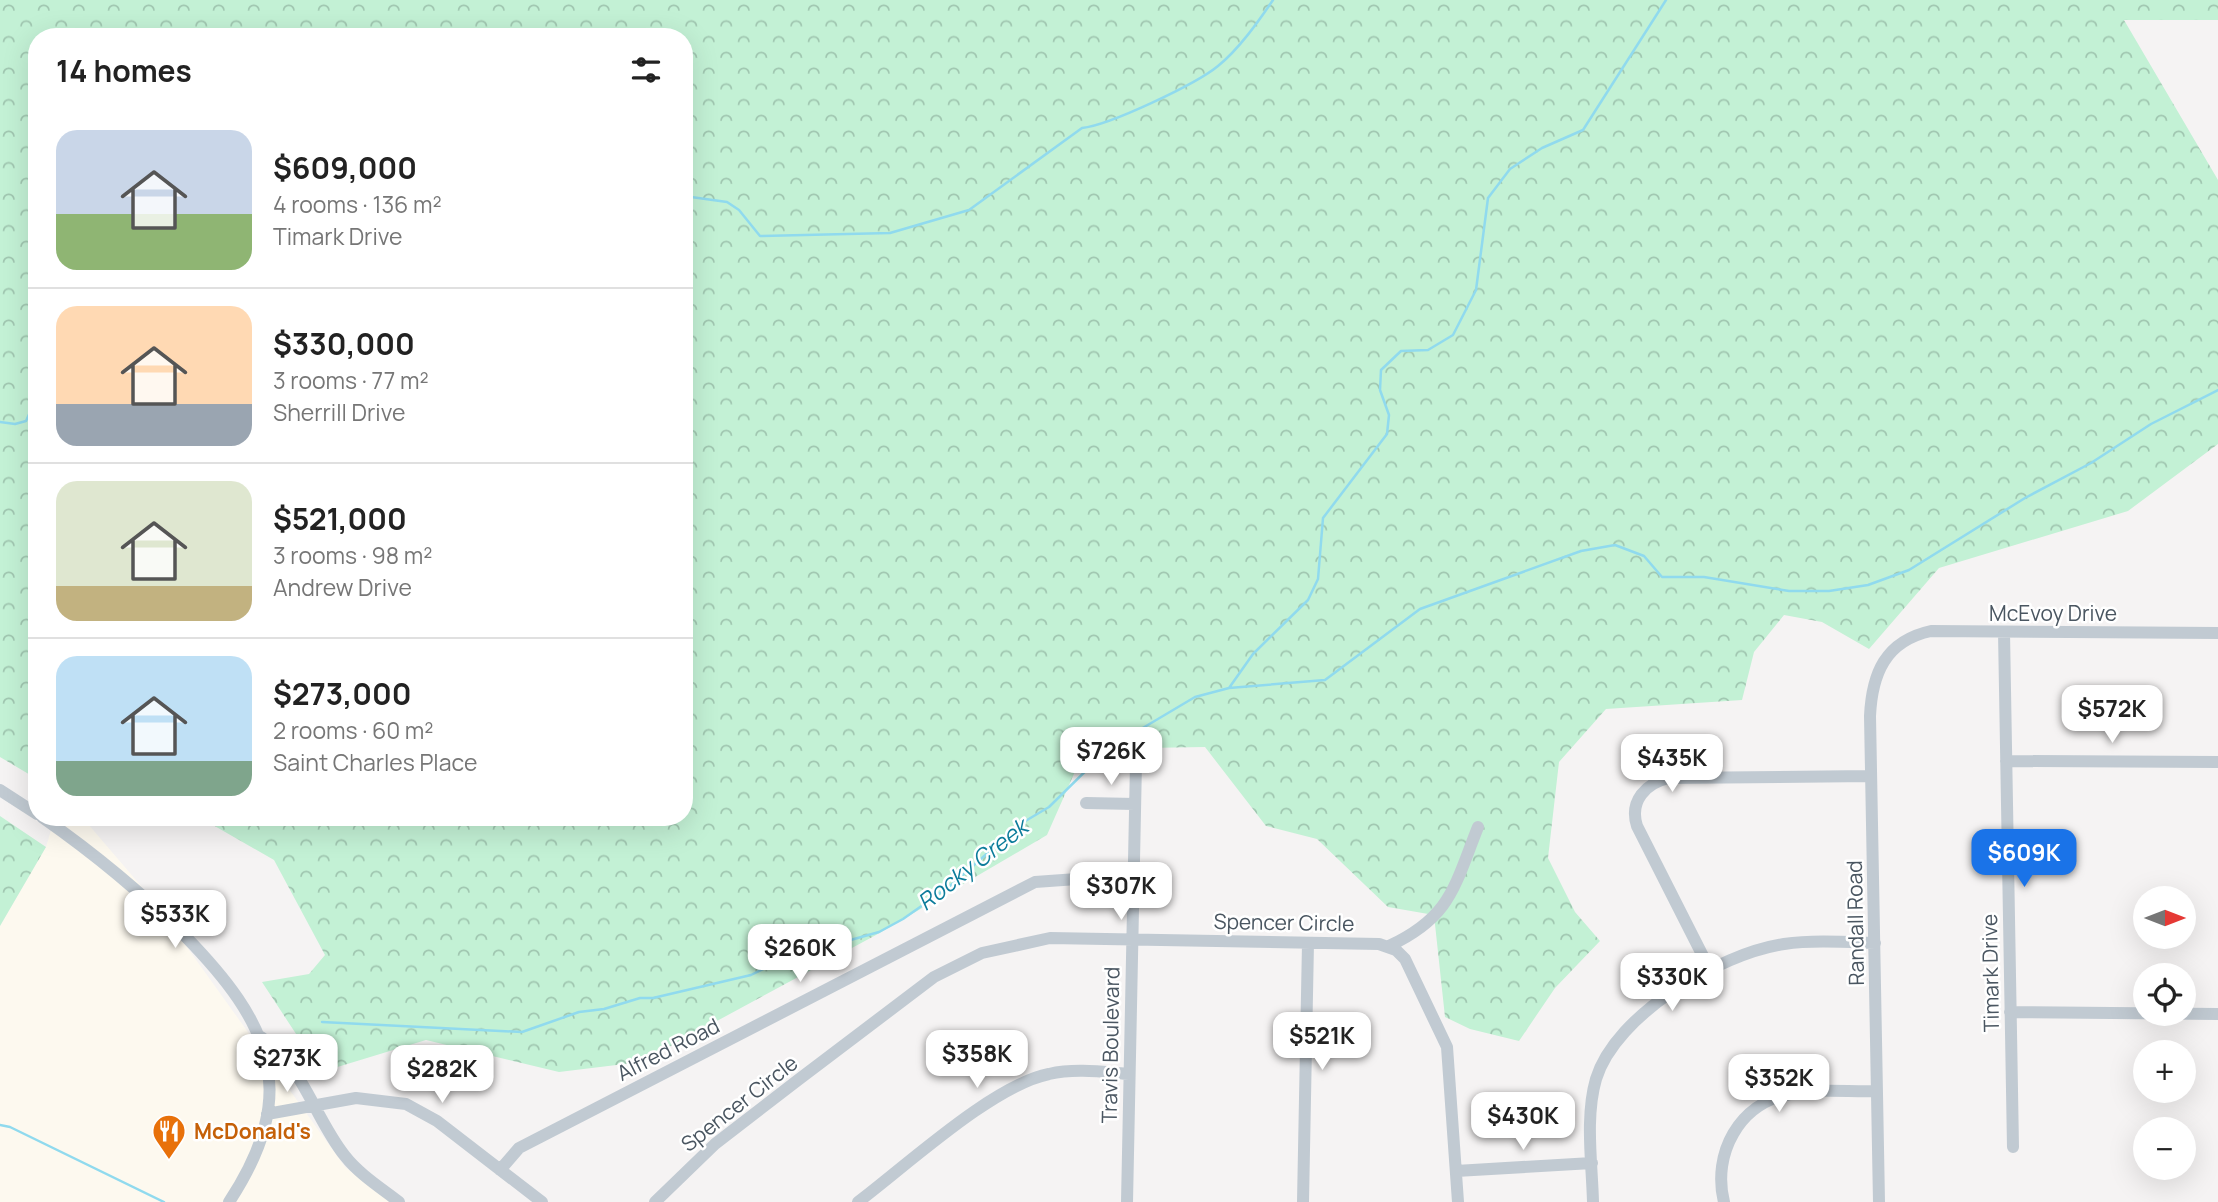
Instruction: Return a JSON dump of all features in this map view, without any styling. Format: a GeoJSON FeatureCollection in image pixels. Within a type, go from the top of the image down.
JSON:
{"type":"FeatureCollection","features":[{"type":"Feature","properties":{"kind":"street","name":"McEvoy Drive"},"geometry":{"type":"LineString","coordinates":[[1892,650],[1908,638],[1931,631],[2218,634]]}},
{"type":"Feature","properties":{"kind":"street","name":"Timark Drive"},"geometry":{"type":"LineString","coordinates":[[2004,632],[2013,1146]]}},
{"type":"Feature","properties":{"kind":"street","name":"Randall Road"},"geometry":{"type":"LineString","coordinates":[[1879,1202],[1871,776],[1872,688],[1881,664],[1892,650]]}},
{"type":"Feature","properties":{"kind":"street"},"geometry":{"type":"LineString","coordinates":[[2006,761],[2218,762]]}},
{"type":"Feature","properties":{"kind":"street","name":"Travis Boulevard"},"geometry":{"type":"LineString","coordinates":[[1127,1202],[1136,763]]}},
{"type":"Feature","properties":{"kind":"street"},"geometry":{"type":"LineString","coordinates":[[1710,970],[1637,826],[1634,810],[1640,795],[1658,781],[1669,778],[1871,776]]}},
{"type":"Feature","properties":{"kind":"street"},"geometry":{"type":"LineString","coordinates":[[0,790],[28,808]]}},
{"type":"Feature","properties":{"kind":"street"},"geometry":{"type":"LineString","coordinates":[[1086,803],[1135,804]]}},
{"type":"Feature","properties":{"kind":"street"},"geometry":{"type":"LineString","coordinates":[[53,826],[169,919],[232,986],[261,1037],[268,1080],[267,1114],[258,1151],[229,1202]]}},
{"type":"Feature","properties":{"kind":"street"},"geometry":{"type":"LineString","coordinates":[[1458,1202],[1447,1047],[1405,959],[1389,946],[1425,926],[1444,907],[1478,827]]}},
{"type":"Feature","properties":{"kind":"street","name":"Alfred Road"},"geometry":{"type":"LineString","coordinates":[[500,1170],[519,1149],[1035,882],[1133,875]]}},
{"type":"Feature","properties":{"kind":"street","name":"Spencer Circle"},"geometry":{"type":"LineString","coordinates":[[654,1202],[715,1144],[934,977],[970,957],[1030,941],[1131,939],[1389,946]]}},
{"type":"Feature","properties":{"kind":"street"},"geometry":{"type":"LineString","coordinates":[[1303,1202],[1308,943]]}},
{"type":"Feature","properties":{"kind":"street"},"geometry":{"type":"LineString","coordinates":[[1593,1202],[1594,1091],[1607,1053],[1637,1017],[1710,970],[1785,944],[1875,943]]}},
{"type":"Feature","properties":{"kind":"street"},"geometry":{"type":"LineString","coordinates":[[2010,1012],[2218,1014]]}},
{"type":"Feature","properties":{"kind":"street"},"geometry":{"type":"LineString","coordinates":[[261,1037],[282,1054],[346,1157],[399,1202]]}},
{"type":"Feature","properties":{"kind":"street"},"geometry":{"type":"LineString","coordinates":[[858,1202],[997,1096],[1026,1080],[1056,1072],[1129,1074]]}},
{"type":"Feature","properties":{"kind":"street"},"geometry":{"type":"LineString","coordinates":[[1724,1202],[1721,1177],[1729,1140],[1744,1119],[1760,1105],[1790,1093],[1877,1091]]}},
{"type":"Feature","properties":{"kind":"street"},"geometry":{"type":"LineString","coordinates":[[267,1114],[314,1108],[356,1098],[406,1104],[437,1121],[542,1202]]}},
{"type":"Feature","properties":{"kind":"street"},"geometry":{"type":"LineString","coordinates":[[1456,1171],[1592,1163]]}},
{"type":"Feature","properties":{"kind":"shaded area"},"geometry":{"type":"Polygon","coordinates":[[[52,826],[90,826],[153,900],[345,1167],[391,1202],[0,1202],[0,926],[46,847],[52,826]]]}},
{"type":"Feature","properties":{"kind":"green space"},"geometry":{"type":"Polygon","coordinates":[[[0,0],[2218,0],[2218,20],[2124,20],[2218,180],[2218,444],[2128,511],[1939,568],[1869,649],[1822,622],[1784,615],[1754,652],[1742,700],[1606,709],[1559,762],[1548,858],[1575,912],[1600,941],[1555,988],[1519,1041],[1470,1029],[1445,1017],[1434,915],[1388,907],[1317,839],[1266,826],[1205,747],[1085,749],[1047,835],[876,935],[641,1062],[559,1072],[426,1040],[321,1072],[262,982],[309,974],[325,955],[274,860],[215,826],[693,826],[693,28],[28,28],[28,774],[0,757],[0,0]]]}},
{"type":"Feature","properties":{"kind":"green space"},"geometry":{"type":"Polygon","coordinates":[[[0,816],[46,847],[0,926],[0,816]]]}},
{"type":"Feature","properties":{"kind":"waterway"},"geometry":{"type":"LineString","coordinates":[[693,197],[727,202],[739,210],[760,236],[890,233],[969,210],[1082,128],[1132,112],[1207,74],[1241,43],[1273,0]]}},
{"type":"Feature","properties":{"kind":"waterway","name":"Rocky Creek"},"geometry":{"type":"LineString","coordinates":[[1229,688],[1253,654],[1308,600],[1318,579],[1323,518],[1387,434],[1389,415],[1380,390],[1381,370],[1401,351],[1428,350],[1453,335],[1476,290],[1488,198],[1510,169],[1542,148],[1583,130],[1666,0]]}},
{"type":"Feature","properties":{"kind":"waterway"},"geometry":{"type":"LineString","coordinates":[[322,1022],[522,1032],[579,1012],[604,1009],[640,998],[653,998],[751,975],[783,959],[879,932],[903,919],[950,886],[1022,823],[1049,807],[1109,748],[1195,697],[1229,688],[1325,680],[1420,609],[1581,551],[1615,545],[1644,556],[1662,577],[1704,577],[1789,591],[1829,591],[1868,585],[1909,570],[2025,498],[2091,463],[2151,424],[2218,390]]}},
{"type":"Feature","properties":{"kind":"waterway"},"geometry":{"type":"LineString","coordinates":[[0,422],[15,424],[26,421],[28,417]]}},
{"type":"Feature","properties":{"kind":"waterway","name":"Rocky Creek"},"geometry":{"type":"LineString","coordinates":[[0,1125],[10,1127],[164,1202]]}},
{"type":"Feature","properties":{"kind":"place","name":"McDonald's"},"geometry":{"type":"Point","coordinates":[169,1161]}}]}
